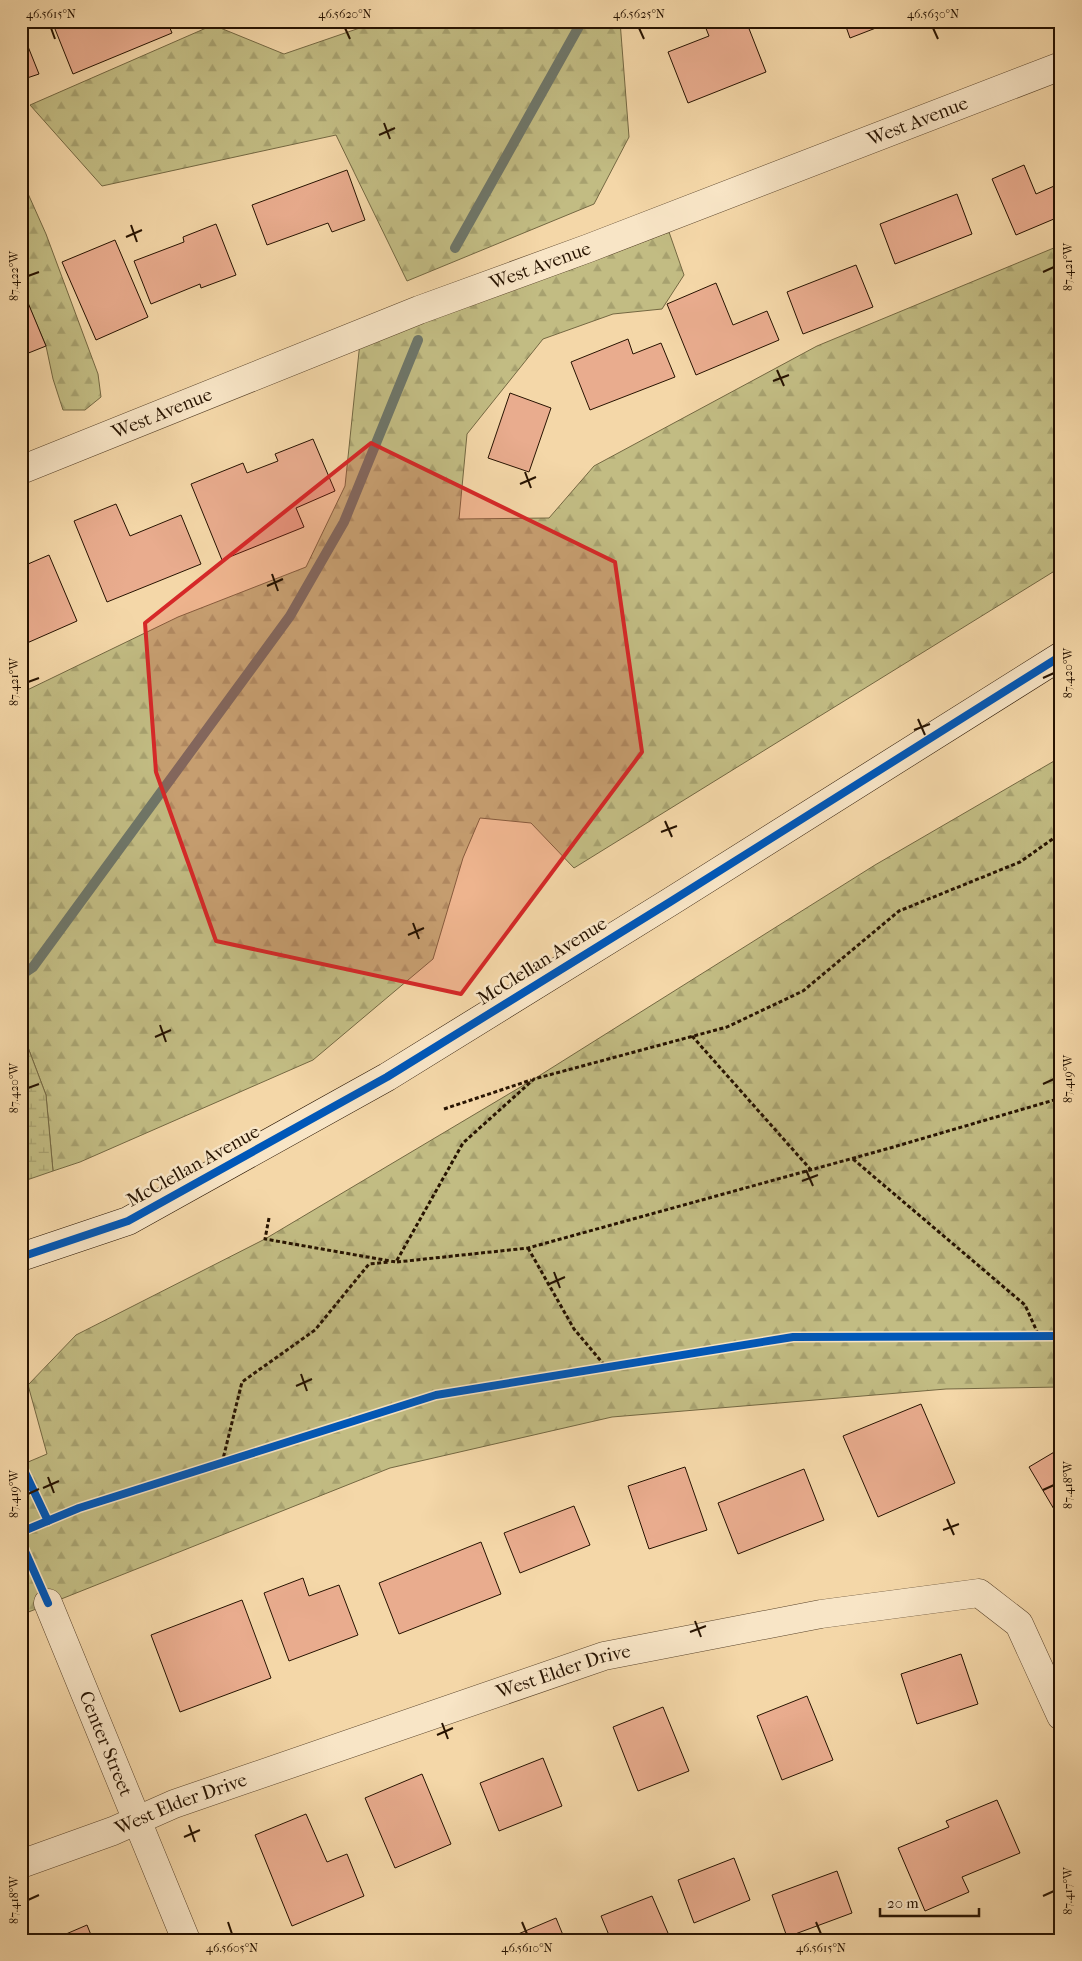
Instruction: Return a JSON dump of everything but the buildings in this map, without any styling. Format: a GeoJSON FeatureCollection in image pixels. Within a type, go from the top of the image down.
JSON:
{"type":"FeatureCollection","features":[{"type":"Feature","properties":{"kind":"street","name":"West Avenue"},"geometry":{"type":"LineString","coordinates":[[21,470],[419,310],[598,244],[1061,66]]}},
{"type":"Feature","properties":{"kind":"street","name":"McClellan Avenue"},"geometry":{"type":"LineString","coordinates":[[21,1257],[128,1221],[387,1077],[670,902],[1061,656]]}},
{"type":"Feature","properties":{"kind":"street","name":"West Elder Drive"},"geometry":{"type":"LineString","coordinates":[[21,1864],[174,1804],[604,1656],[821,1614],[978,1593],[1019,1624],[1061,1716]]}},
{"type":"Feature","properties":{"kind":"street","name":"Center Street"},"geometry":{"type":"LineString","coordinates":[[48,1603],[186,1940]]}},
{"type":"Feature","properties":{"kind":"path"},"geometry":{"type":"LineString","coordinates":[[444,1109],[534,1079],[726,1027],[804,991],[899,910],[1020,862],[1061,833]]}},
{"type":"Feature","properties":{"kind":"path"},"geometry":{"type":"LineString","coordinates":[[692,1036],[811,1170]]}},
{"type":"Feature","properties":{"kind":"path"},"geometry":{"type":"LineString","coordinates":[[396,1262],[463,1143],[534,1079]]}},
{"type":"Feature","properties":{"kind":"path"},"geometry":{"type":"LineString","coordinates":[[222,1463],[242,1382],[315,1330],[369,1264],[528,1248],[811,1170],[1061,1098]]}},
{"type":"Feature","properties":{"kind":"path"},"geometry":{"type":"LineString","coordinates":[[852,1158],[1025,1305],[1042,1336],[1029,1336]]}},
{"type":"Feature","properties":{"kind":"path"},"geometry":{"type":"LineString","coordinates":[[269,1218],[266,1239],[396,1262]]}},
{"type":"Feature","properties":{"kind":"path"},"geometry":{"type":"LineString","coordinates":[[528,1248],[574,1328],[606,1368]]}},
{"type":"Feature","properties":{"kind":"path"},"geometry":{"type":"LineString","coordinates":[[597,1369],[616,1366]]}},
{"type":"Feature","properties":{"kind":"path"},"geometry":{"type":"LineString","coordinates":[[213,1466],[232,1460]]}},
{"type":"Feature","properties":{"kind":"highlighted area"},"geometry":{"type":"Polygon","coordinates":[[[371,443],[615,562],[642,752],[461,994],[216,941],[156,772],[145,623],[371,443]]]}},
{"type":"Feature","properties":{"kind":"green space"},"geometry":{"type":"Polygon","coordinates":[[[380,21],[620,21],[629,137],[594,204],[407,281],[336,135],[102,186],[30,105],[213,25],[284,54],[380,21]]]}},
{"type":"Feature","properties":{"kind":"green space"},"geometry":{"type":"Polygon","coordinates":[[[21,178],[46,234],[98,374],[101,397],[85,410],[63,410],[53,379],[46,346],[26,299],[21,300],[21,178]]]}},
{"type":"Feature","properties":{"kind":"green space"},"geometry":{"type":"Polygon","coordinates":[[[669,232],[684,275],[662,309],[613,314],[543,339],[467,434],[459,519],[549,518],[594,466],[817,346],[1061,245],[1061,567],[574,868],[531,823],[480,818],[463,858],[433,959],[313,1060],[80,1162],[53,1171],[46,1095],[21,1029],[21,693],[178,617],[306,567],[345,486],[360,342],[572,269],[669,232]]]}},
{"type":"Feature","properties":{"kind":"green space"},"geometry":{"type":"Polygon","coordinates":[[[1061,757],[1061,1387],[946,1389],[612,1417],[390,1468],[21,1615],[21,1465],[47,1454],[28,1385],[76,1335],[265,1239],[534,1079],[875,865],[1061,757]]]}},
{"type":"Feature","properties":{"kind":"green space"},"geometry":{"type":"Polygon","coordinates":[[[21,1029],[46,1095],[53,1171],[21,1182],[21,1029]]]}},
{"type":"Feature","properties":{"kind":"waterway"},"geometry":{"type":"LineString","coordinates":[[455,248],[582,21]]}},
{"type":"Feature","properties":{"kind":"waterway"},"geometry":{"type":"LineString","coordinates":[[21,975],[33,967],[290,616],[344,522],[418,340]]}},
{"type":"Feature","properties":{"kind":"cycle path"},"geometry":{"type":"LineString","coordinates":[[21,1257],[128,1221],[387,1077],[670,902],[1061,656]]}},
{"type":"Feature","properties":{"kind":"cycle path"},"geometry":{"type":"LineString","coordinates":[[21,1532],[79,1508],[436,1395],[793,1337],[1061,1336]]}},
{"type":"Feature","properties":{"kind":"cycle path"},"geometry":{"type":"LineString","coordinates":[[21,1464],[48,1521]]}},
{"type":"Feature","properties":{"kind":"cycle path"},"geometry":{"type":"LineString","coordinates":[[21,1542],[48,1603]]}}]}
